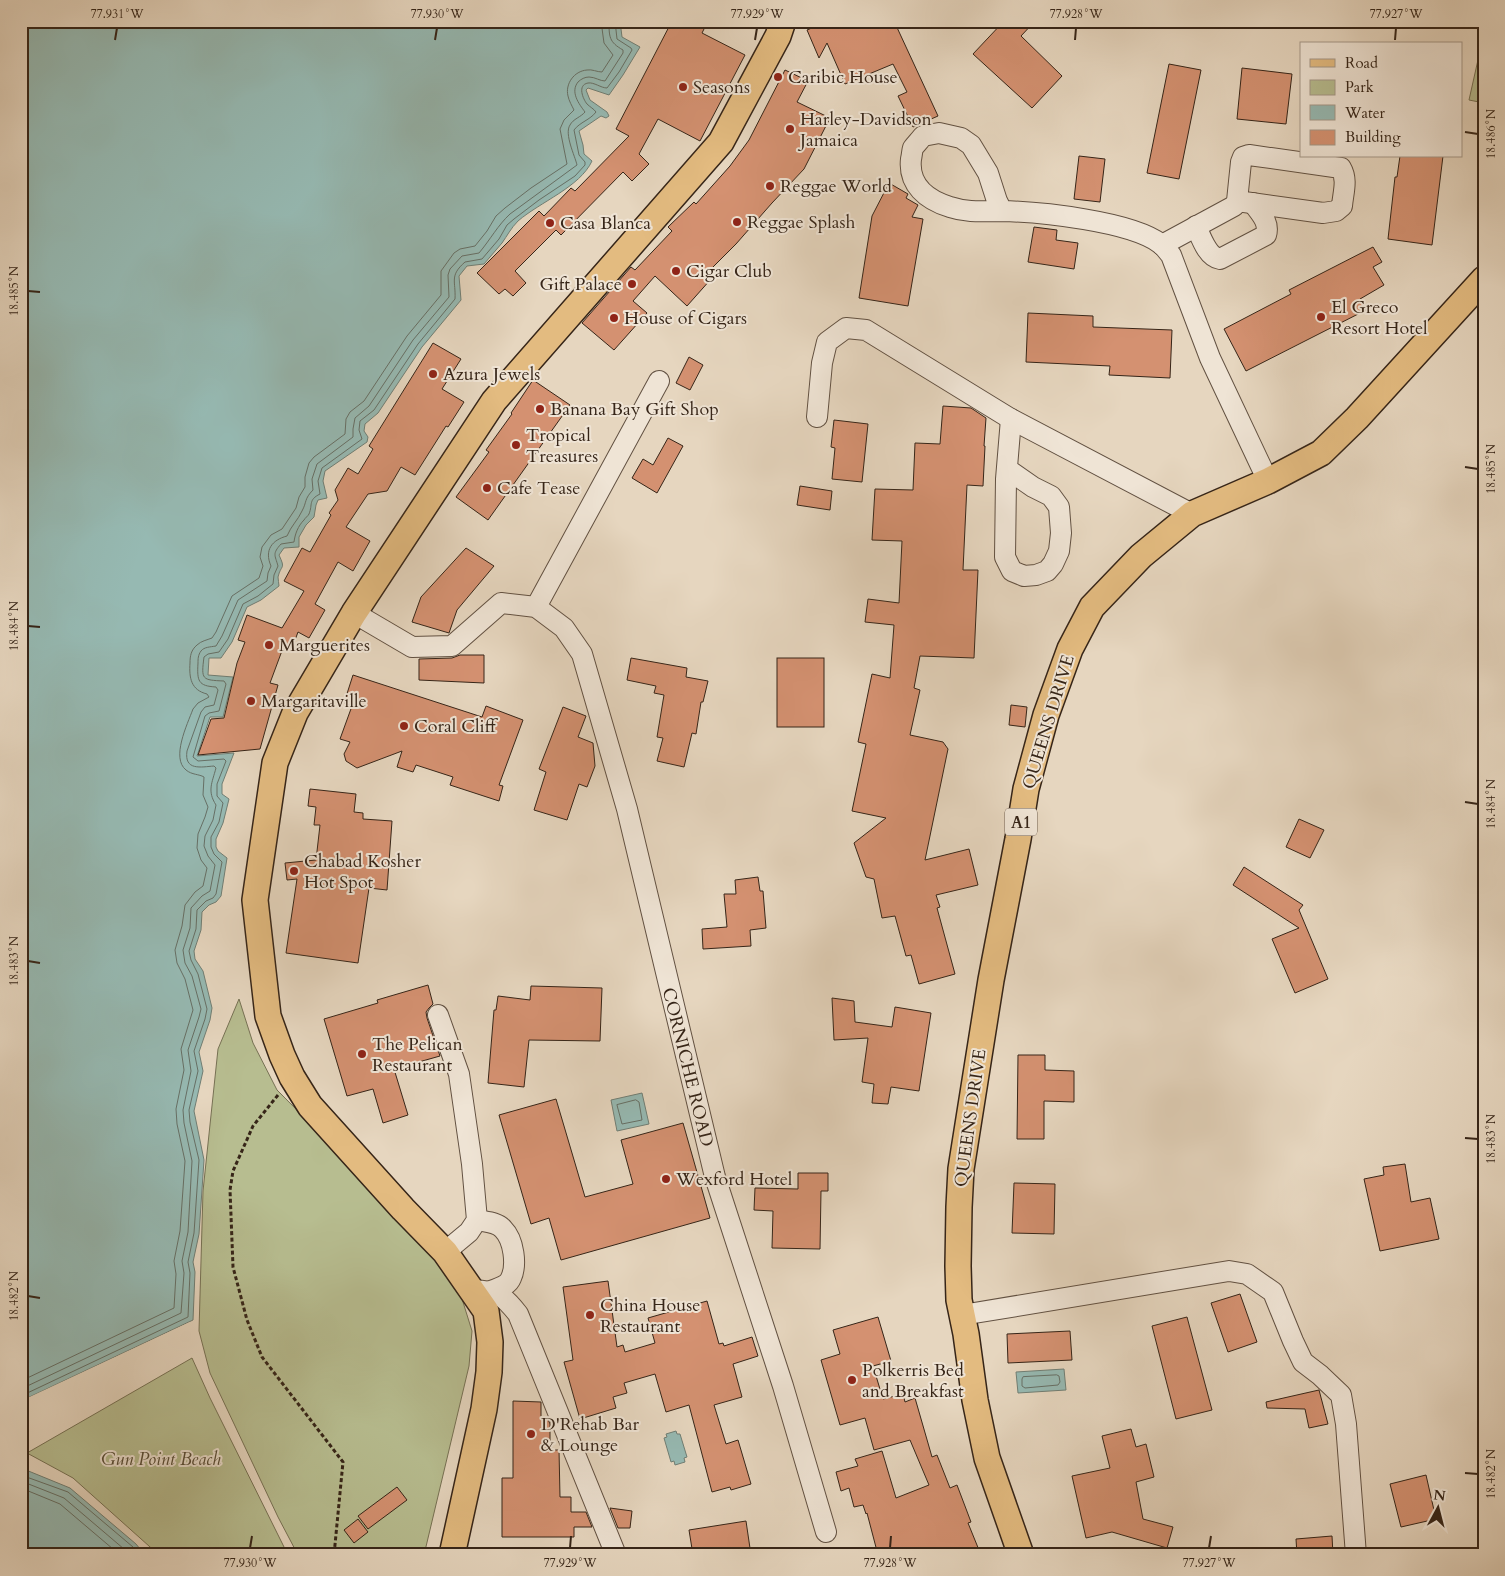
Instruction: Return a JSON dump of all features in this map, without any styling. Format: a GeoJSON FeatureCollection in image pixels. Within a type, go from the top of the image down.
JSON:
{"type":"FeatureCollection","features":[{"type":"Feature","properties":{"kind":"main road"},"geometry":{"type":"LineString","coordinates":[[452,1555],[484,1409],[489,1372],[490,1342],[482,1291],[310,1106],[292,1077],[282,1055],[268,1016],[256,900],[275,763],[295,713],[354,613],[494,401],[721,142],[778,36],[783,21]]}},
{"type":"Feature","properties":{"kind":"main road","name":"QUEENS DRIVE"},"geometry":{"type":"LineString","coordinates":[[1021,1555],[987,1458],[975,1400],[959,1300],[958,1266],[961,1170],[972,1090],[1026,789],[1046,715],[1070,649],[1092,607],[1141,556],[1192,514],[1268,481],[1321,452],[1357,418],[1484,279]]}},
{"type":"Feature","properties":{"kind":"street"},"geometry":{"type":"LineString","coordinates":[[1002,211],[988,173],[972,145],[961,138],[939,133],[923,136],[913,149],[910,168],[916,187],[930,198],[948,207],[969,212],[1002,211],[1053,214],[1118,226],[1148,237],[1162,245],[1171,256],[1210,358],[1268,481]]}},
{"type":"Feature","properties":{"kind":"street"},"geometry":{"type":"LineString","coordinates":[[1162,245],[1196,226],[1234,206],[1245,202],[1323,214],[1336,211],[1342,206],[1344,174],[1341,168],[1249,155],[1243,157],[1241,162],[1245,202],[1267,223],[1266,235],[1220,260],[1211,255],[1196,226]]}},
{"type":"Feature","properties":{"kind":"street"},"geometry":{"type":"LineString","coordinates":[[816,417],[822,363],[827,342],[846,328],[866,330],[1011,419],[1192,514]]}},
{"type":"Feature","properties":{"kind":"street"},"geometry":{"type":"LineString","coordinates":[[354,613],[412,647],[452,646],[501,603],[536,607],[660,381]]}},
{"type":"Feature","properties":{"kind":"street"},"geometry":{"type":"LineString","coordinates":[[1006,468],[1051,496],[1059,507],[1061,533],[1059,551],[1053,564],[1047,571],[1036,575],[1024,576],[1012,571],[1005,557],[1006,468],[1011,419]]}},
{"type":"Feature","properties":{"kind":"street","name":"CORNICHE ROAD"},"geometry":{"type":"LineString","coordinates":[[536,607],[564,628],[582,654],[627,809],[715,1177],[783,1386],[826,1532]]}},
{"type":"Feature","properties":{"kind":"street"},"geometry":{"type":"LineString","coordinates":[[438,1015],[460,1074],[472,1164],[477,1220],[469,1232],[445,1252]]}},
{"type":"Feature","properties":{"kind":"street"},"geometry":{"type":"LineString","coordinates":[[477,1220],[494,1223],[504,1229],[513,1247],[514,1266],[511,1279],[506,1285],[482,1291]]}},
{"type":"Feature","properties":{"kind":"street"},"geometry":{"type":"LineString","coordinates":[[962,1315],[1229,1271],[1247,1274],[1273,1292],[1303,1362],[1341,1395],[1346,1424],[1356,1555]]}},
{"type":"Feature","properties":{"kind":"street"},"geometry":{"type":"LineString","coordinates":[[482,1291],[506,1299],[518,1314],[616,1555]]}},
{"type":"Feature","properties":{"kind":"path"},"geometry":{"type":"LineString","coordinates":[[292,1077],[253,1126],[233,1171],[230,1190],[233,1268],[247,1320],[262,1356],[343,1462],[334,1555]]}},
{"type":"Feature","properties":{"kind":"green space"},"geometry":{"type":"Polygon","coordinates":[[[1484,33],[1484,103],[1469,100],[1484,33]]]}},
{"type":"Feature","properties":{"kind":"green space"},"geometry":{"type":"Polygon","coordinates":[[[239,999],[253,1043],[277,1090],[441,1255],[458,1286],[472,1331],[469,1366],[424,1555],[298,1555],[210,1373],[199,1331],[203,1191],[218,1049],[239,999]]]}},
{"type":"Feature","properties":{"kind":"green space","name":"Gun Point Beach"},"geometry":{"type":"Polygon","coordinates":[[[192,1358],[288,1555],[159,1555],[73,1478],[27,1453],[192,1358]]]}},
{"type":"Feature","properties":{"kind":"water"},"geometry":{"type":"Polygon","coordinates":[[[21,21],[620,21],[622,37],[640,47],[609,95],[588,88],[586,90],[590,100],[607,112],[609,116],[606,118],[601,116],[579,131],[584,154],[592,161],[586,170],[569,186],[518,221],[484,264],[467,266],[459,276],[461,300],[422,347],[378,413],[365,424],[364,431],[368,437],[367,442],[325,471],[323,481],[327,498],[318,500],[314,517],[306,525],[299,537],[299,547],[284,548],[279,555],[283,565],[278,577],[279,586],[261,600],[247,607],[232,642],[221,658],[209,658],[208,675],[233,677],[223,717],[210,717],[197,756],[234,753],[222,784],[222,794],[229,799],[223,823],[216,839],[218,851],[227,858],[221,896],[202,912],[201,930],[194,951],[195,959],[203,971],[212,1008],[199,1052],[203,1071],[194,1111],[204,1160],[199,1234],[193,1262],[195,1272],[193,1320],[21,1401],[21,21]]]}},
{"type":"Feature","properties":{"kind":"water"},"geometry":{"type":"Polygon","coordinates":[[[642,1093],[649,1124],[617,1131],[611,1100],[642,1093]]]}},
{"type":"Feature","properties":{"kind":"water"},"geometry":{"type":"Polygon","coordinates":[[[1064,1369],[1066,1390],[1018,1393],[1016,1372],[1064,1369]]]}},
{"type":"Feature","properties":{"kind":"water"},"geometry":{"type":"Polygon","coordinates":[[[676,1431],[677,1434],[680,1434],[687,1457],[684,1458],[685,1462],[675,1465],[674,1461],[671,1462],[664,1438],[667,1437],[666,1434],[676,1431]]]}},
{"type":"Feature","properties":{"kind":"water"},"geometry":{"type":"Polygon","coordinates":[[[21,1470],[26,1470],[70,1488],[136,1544],[145,1555],[21,1555],[21,1470]]]}},
{"type":"Feature","properties":{"kind":"pier"},"geometry":{"type":"Polygon","coordinates":[[[190,1322],[191,1325],[21,1404],[21,1401],[190,1322]]]}},
{"type":"Feature","properties":{"kind":"building","name":"Seasons"},"geometry":{"type":"Polygon","coordinates":[[[672,21],[708,21],[702,33],[745,55],[700,141],[658,119],[639,154],[649,164],[632,181],[623,172],[561,235],[556,230],[515,271],[526,283],[513,296],[505,289],[499,294],[477,273],[539,211],[544,216],[571,188],[575,191],[629,136],[616,129],[672,21]]]}},
{"type":"Feature","properties":{"kind":"building"},"geometry":{"type":"Polygon","coordinates":[[[818,21],[894,21],[938,116],[913,127],[898,96],[907,92],[893,64],[845,84],[827,43],[819,58],[807,30],[819,25],[818,21]]]}},
{"type":"Feature","properties":{"kind":"building"},"geometry":{"type":"Polygon","coordinates":[[[1004,21],[1035,21],[1021,36],[1062,76],[1032,108],[973,54],[1004,21]]]}},
{"type":"Feature","properties":{"kind":"building"},"geometry":{"type":"Polygon","coordinates":[[[1169,64],[1201,70],[1179,179],[1147,173],[1169,64]]]}},
{"type":"Feature","properties":{"kind":"building"},"geometry":{"type":"Polygon","coordinates":[[[1242,68],[1292,74],[1286,124],[1237,119],[1242,68]]]}},
{"type":"Feature","properties":{"kind":"building"},"geometry":{"type":"Polygon","coordinates":[[[785,70],[808,81],[797,102],[830,118],[804,169],[706,274],[711,279],[687,306],[655,276],[633,301],[647,313],[614,350],[582,323],[631,267],[635,270],[672,231],[668,227],[694,202],[696,204],[730,166],[749,140],[785,70]]]}},
{"type":"Feature","properties":{"kind":"building"},"geometry":{"type":"Polygon","coordinates":[[[1079,156],[1105,159],[1100,202],[1074,199],[1079,156]]]}},
{"type":"Feature","properties":{"kind":"building"},"geometry":{"type":"Polygon","coordinates":[[[1400,158],[1443,158],[1432,245],[1388,239],[1395,177],[1397,177],[1400,158]]]}},
{"type":"Feature","properties":{"kind":"building"},"geometry":{"type":"Polygon","coordinates":[[[889,183],[908,194],[906,198],[918,205],[912,217],[923,219],[908,306],[859,298],[872,216],[889,183]]]}},
{"type":"Feature","properties":{"kind":"building"},"geometry":{"type":"Polygon","coordinates":[[[1034,227],[1057,230],[1056,240],[1078,243],[1074,269],[1028,262],[1034,227]]]}},
{"type":"Feature","properties":{"kind":"building","name":"El Greco Resort Hotel"},"geometry":{"type":"Polygon","coordinates":[[[1373,247],[1382,262],[1373,267],[1384,285],[1360,299],[1366,310],[1246,371],[1224,329],[1291,294],[1289,290],[1373,247]]]}},
{"type":"Feature","properties":{"kind":"building"},"geometry":{"type":"Polygon","coordinates":[[[1028,313],[1093,316],[1093,327],[1172,330],[1170,378],[1109,375],[1110,366],[1026,362],[1028,313]]]}},
{"type":"Feature","properties":{"kind":"building"},"geometry":{"type":"Polygon","coordinates":[[[433,343],[461,359],[442,389],[464,402],[448,427],[446,426],[415,475],[401,467],[387,491],[368,494],[346,527],[370,541],[353,571],[338,562],[315,604],[325,610],[309,638],[298,632],[291,651],[283,648],[270,683],[278,685],[260,749],[198,755],[211,719],[224,718],[237,663],[245,642],[238,640],[247,615],[282,628],[304,591],[284,581],[302,548],[310,552],[331,515],[329,513],[338,500],[335,490],[348,468],[358,474],[373,449],[369,446],[433,343]]]}},
{"type":"Feature","properties":{"kind":"building"},"geometry":{"type":"Polygon","coordinates":[[[689,357],[703,365],[690,390],[676,383],[689,357]]]}},
{"type":"Feature","properties":{"kind":"building"},"geometry":{"type":"Polygon","coordinates":[[[533,380],[570,405],[488,520],[456,497],[489,452],[486,450],[512,414],[533,380]]]}},
{"type":"Feature","properties":{"kind":"building"},"geometry":{"type":"Polygon","coordinates":[[[943,406],[971,408],[986,418],[983,486],[967,485],[963,570],[978,570],[974,658],[920,656],[914,688],[920,690],[910,735],[943,742],[948,749],[925,860],[969,849],[978,885],[936,895],[940,907],[937,908],[955,974],[919,984],[911,955],[906,956],[895,916],[882,918],[874,879],[866,877],[854,843],[886,818],[852,811],[866,744],[858,742],[872,674],[890,678],[894,625],[865,622],[868,599],[899,603],[902,541],[872,540],[875,489],[913,490],[915,443],[940,444],[943,406]]]}},
{"type":"Feature","properties":{"kind":"building"},"geometry":{"type":"Polygon","coordinates":[[[834,420],[868,424],[862,482],[832,479],[835,448],[831,447],[834,420]]]}},
{"type":"Feature","properties":{"kind":"building"},"geometry":{"type":"Polygon","coordinates":[[[668,438],[683,446],[657,493],[632,478],[643,459],[653,465],[668,438]]]}},
{"type":"Feature","properties":{"kind":"building"},"geometry":{"type":"Polygon","coordinates":[[[800,486],[832,491],[830,510],[797,505],[800,486]]]}},
{"type":"Feature","properties":{"kind":"building"},"geometry":{"type":"Polygon","coordinates":[[[466,548],[494,566],[457,610],[449,633],[412,622],[421,597],[466,548]]]}},
{"type":"Feature","properties":{"kind":"building"},"geometry":{"type":"Polygon","coordinates":[[[460,655],[484,655],[484,683],[419,680],[419,659],[452,658],[460,655]]]}},
{"type":"Feature","properties":{"kind":"building"},"geometry":{"type":"Polygon","coordinates":[[[631,658],[687,668],[686,677],[708,681],[703,702],[701,702],[696,734],[692,733],[684,767],[657,761],[663,738],[657,737],[664,695],[654,693],[656,686],[627,680],[631,658]]]}},
{"type":"Feature","properties":{"kind":"building"},"geometry":{"type":"Polygon","coordinates":[[[777,658],[824,658],[824,727],[777,727],[777,658]]]}},
{"type":"Feature","properties":{"kind":"building","name":"Coral Cliff"},"geometry":{"type":"Polygon","coordinates":[[[353,675],[482,717],[486,706],[523,720],[499,785],[503,786],[499,801],[450,785],[453,777],[416,765],[413,772],[397,767],[402,751],[357,768],[346,761],[344,754],[350,742],[340,739],[352,706],[344,703],[353,675]]]}},
{"type":"Feature","properties":{"kind":"building"},"geometry":{"type":"Polygon","coordinates":[[[1011,705],[1027,707],[1025,727],[1009,725],[1011,705]]]}},
{"type":"Feature","properties":{"kind":"building"},"geometry":{"type":"Polygon","coordinates":[[[563,707],[586,716],[578,737],[593,743],[595,766],[587,787],[579,784],[567,820],[534,810],[546,772],[539,769],[563,707]]]}},
{"type":"Feature","properties":{"kind":"building"},"geometry":{"type":"Polygon","coordinates":[[[310,789],[356,794],[354,812],[363,813],[363,819],[392,821],[387,890],[369,888],[358,963],[286,953],[297,879],[287,880],[285,863],[316,860],[320,825],[314,825],[316,807],[308,806],[310,789]]]}},
{"type":"Feature","properties":{"kind":"building"},"geometry":{"type":"Polygon","coordinates":[[[1299,819],[1324,830],[1310,858],[1286,847],[1299,819]]]}},
{"type":"Feature","properties":{"kind":"building"},"geometry":{"type":"Polygon","coordinates":[[[1244,867],[1303,905],[1299,910],[1328,979],[1295,993],[1272,939],[1299,928],[1233,885],[1244,867]]]}},
{"type":"Feature","properties":{"kind":"building"},"geometry":{"type":"Polygon","coordinates":[[[758,877],[760,891],[763,891],[766,928],[750,930],[751,946],[703,949],[702,929],[727,927],[724,894],[736,894],[735,880],[758,877]]]}},
{"type":"Feature","properties":{"kind":"building"},"geometry":{"type":"Polygon","coordinates":[[[428,985],[433,1004],[426,1012],[427,1018],[440,1056],[394,1069],[408,1115],[383,1123],[373,1089],[347,1096],[324,1019],[378,1003],[377,1000],[428,985]]]}},
{"type":"Feature","properties":{"kind":"building"},"geometry":{"type":"Polygon","coordinates":[[[531,986],[602,988],[600,1041],[529,1040],[524,1087],[488,1083],[494,1010],[496,1010],[498,996],[530,1000],[531,986]]]}},
{"type":"Feature","properties":{"kind":"building"},"geometry":{"type":"Polygon","coordinates":[[[832,998],[854,1001],[855,1022],[892,1027],[895,1007],[931,1013],[919,1091],[891,1087],[888,1104],[872,1103],[874,1084],[862,1082],[868,1038],[834,1040],[832,998]]]}},
{"type":"Feature","properties":{"kind":"building"},"geometry":{"type":"Polygon","coordinates":[[[1018,1055],[1045,1055],[1045,1070],[1074,1071],[1074,1102],[1044,1101],[1044,1139],[1017,1139],[1018,1055]]]}},
{"type":"Feature","properties":{"kind":"building","name":"Wexford Hotel"},"geometry":{"type":"Polygon","coordinates":[[[556,1099],[585,1197],[633,1184],[621,1140],[683,1123],[710,1218],[561,1260],[549,1218],[531,1224],[499,1115],[556,1099]]]}},
{"type":"Feature","properties":{"kind":"building"},"geometry":{"type":"Polygon","coordinates":[[[1405,1164],[1411,1202],[1430,1198],[1439,1239],[1380,1251],[1364,1179],[1384,1175],[1383,1167],[1405,1164]]]}},
{"type":"Feature","properties":{"kind":"building"},"geometry":{"type":"Polygon","coordinates":[[[798,1173],[828,1173],[828,1191],[821,1191],[820,1249],[772,1248],[773,1211],[754,1210],[755,1188],[798,1189],[798,1173]]]}},
{"type":"Feature","properties":{"kind":"building"},"geometry":{"type":"Polygon","coordinates":[[[1014,1183],[1055,1184],[1054,1234],[1012,1233],[1014,1183]]]}},
{"type":"Feature","properties":{"kind":"building"},"geometry":{"type":"Polygon","coordinates":[[[608,1281],[617,1347],[623,1345],[625,1352],[655,1343],[648,1318],[707,1301],[719,1344],[723,1343],[724,1346],[752,1337],[758,1356],[733,1364],[742,1397],[714,1405],[726,1444],[738,1440],[751,1484],[731,1490],[730,1487],[712,1492],[689,1405],[666,1412],[655,1374],[624,1383],[627,1393],[613,1397],[616,1408],[580,1419],[564,1362],[573,1360],[563,1287],[608,1281]]]}},
{"type":"Feature","properties":{"kind":"building"},"geometry":{"type":"Polygon","coordinates":[[[1240,1294],[1257,1342],[1228,1352],[1211,1303],[1240,1294]]]}},
{"type":"Feature","properties":{"kind":"building"},"geometry":{"type":"Polygon","coordinates":[[[878,1317],[891,1361],[873,1366],[883,1399],[903,1394],[905,1402],[915,1398],[932,1457],[937,1455],[950,1488],[957,1485],[971,1522],[968,1523],[981,1555],[878,1555],[867,1513],[863,1505],[854,1507],[849,1488],[841,1491],[836,1472],[858,1466],[855,1459],[882,1451],[896,1498],[929,1485],[910,1440],[874,1450],[865,1418],[840,1425],[821,1360],[840,1354],[833,1330],[878,1317]]]}},
{"type":"Feature","properties":{"kind":"building"},"geometry":{"type":"Polygon","coordinates":[[[1187,1317],[1212,1410],[1176,1419],[1152,1326],[1187,1317]]]}},
{"type":"Feature","properties":{"kind":"building"},"geometry":{"type":"Polygon","coordinates":[[[1070,1331],[1072,1360],[1008,1363],[1007,1334],[1070,1331]]]}},
{"type":"Feature","properties":{"kind":"building"},"geometry":{"type":"Polygon","coordinates":[[[1319,1390],[1328,1424],[1309,1428],[1305,1409],[1267,1408],[1266,1402],[1319,1390]]]}},
{"type":"Feature","properties":{"kind":"building"},"geometry":{"type":"Polygon","coordinates":[[[513,1401],[541,1402],[541,1417],[547,1417],[550,1424],[550,1450],[559,1450],[560,1497],[571,1497],[571,1512],[586,1512],[592,1527],[574,1527],[574,1537],[502,1537],[502,1478],[513,1478],[513,1401]]]}},
{"type":"Feature","properties":{"kind":"building"},"geometry":{"type":"Polygon","coordinates":[[[1131,1429],[1136,1447],[1146,1444],[1154,1477],[1136,1482],[1143,1519],[1173,1527],[1167,1548],[1112,1532],[1086,1538],[1072,1476],[1110,1468],[1102,1436],[1131,1429]]]}},
{"type":"Feature","properties":{"kind":"building"},"geometry":{"type":"Polygon","coordinates":[[[1426,1475],[1436,1519],[1401,1527],[1390,1484],[1426,1475]]]}},
{"type":"Feature","properties":{"kind":"building"},"geometry":{"type":"Polygon","coordinates":[[[397,1487],[407,1500],[368,1529],[358,1516],[397,1487]]]}},
{"type":"Feature","properties":{"kind":"building"},"geometry":{"type":"Polygon","coordinates":[[[610,1508],[632,1511],[630,1528],[618,1528],[610,1508]]]}},
{"type":"Feature","properties":{"kind":"building"},"geometry":{"type":"Polygon","coordinates":[[[358,1519],[368,1532],[354,1543],[344,1530],[358,1519]]]}},
{"type":"Feature","properties":{"kind":"building"},"geometry":{"type":"Polygon","coordinates":[[[746,1521],[751,1555],[693,1555],[689,1530],[746,1521]]]}},
{"type":"Feature","properties":{"kind":"building"},"geometry":{"type":"Polygon","coordinates":[[[1332,1536],[1333,1555],[1297,1555],[1296,1539],[1332,1536]]]}},
{"type":"Feature","properties":{"kind":"place","name":"Caribic House"},"geometry":{"type":"Point","coordinates":[778,77]}},
{"type":"Feature","properties":{"kind":"place","name":"Seasons"},"geometry":{"type":"Point","coordinates":[683,87]}},
{"type":"Feature","properties":{"kind":"place","name":"Harley-Davidson Jamaica"},"geometry":{"type":"Point","coordinates":[790,129]}},
{"type":"Feature","properties":{"kind":"place","name":"Reggae World"},"geometry":{"type":"Point","coordinates":[770,186]}},
{"type":"Feature","properties":{"kind":"place","name":"Reggae Splash"},"geometry":{"type":"Point","coordinates":[737,222]}},
{"type":"Feature","properties":{"kind":"place","name":"Casa Blanca"},"geometry":{"type":"Point","coordinates":[550,223]}},
{"type":"Feature","properties":{"kind":"place","name":"Cigar Club"},"geometry":{"type":"Point","coordinates":[676,271]}},
{"type":"Feature","properties":{"kind":"place","name":"Gift Palace"},"geometry":{"type":"Point","coordinates":[632,284]}},
{"type":"Feature","properties":{"kind":"place","name":"El Greco Resort Hotel"},"geometry":{"type":"Point","coordinates":[1321,317]}},
{"type":"Feature","properties":{"kind":"place","name":"House of Cigars"},"geometry":{"type":"Point","coordinates":[614,318]}},
{"type":"Feature","properties":{"kind":"place","name":"Azura Jewels"},"geometry":{"type":"Point","coordinates":[433,374]}},
{"type":"Feature","properties":{"kind":"place","name":"Banana Bay Gift Shop"},"geometry":{"type":"Point","coordinates":[540,409]}},
{"type":"Feature","properties":{"kind":"place","name":"Tropical Treasures"},"geometry":{"type":"Point","coordinates":[516,445]}},
{"type":"Feature","properties":{"kind":"place","name":"Cafe Tease"},"geometry":{"type":"Point","coordinates":[487,488]}},
{"type":"Feature","properties":{"kind":"place","name":"Marguerites"},"geometry":{"type":"Point","coordinates":[269,645]}},
{"type":"Feature","properties":{"kind":"place","name":"Margaritaville"},"geometry":{"type":"Point","coordinates":[251,701]}},
{"type":"Feature","properties":{"kind":"place","name":"Coral Cliff"},"geometry":{"type":"Point","coordinates":[404,726]}},
{"type":"Feature","properties":{"kind":"place","name":"Chabad Kosher Hot Spot"},"geometry":{"type":"Point","coordinates":[294,871]}},
{"type":"Feature","properties":{"kind":"place","name":"The Pelican Restaurant"},"geometry":{"type":"Point","coordinates":[362,1054]}},
{"type":"Feature","properties":{"kind":"place","name":"Wexford Hotel"},"geometry":{"type":"Point","coordinates":[666,1179]}},
{"type":"Feature","properties":{"kind":"place","name":"China House Restaurant"},"geometry":{"type":"Point","coordinates":[590,1315]}},
{"type":"Feature","properties":{"kind":"place","name":"Polkerris Bed and Breakfast"},"geometry":{"type":"Point","coordinates":[852,1380]}},
{"type":"Feature","properties":{"kind":"place","name":"D'Rehab Bar & Lounge"},"geometry":{"type":"Point","coordinates":[531,1434]}}]}
